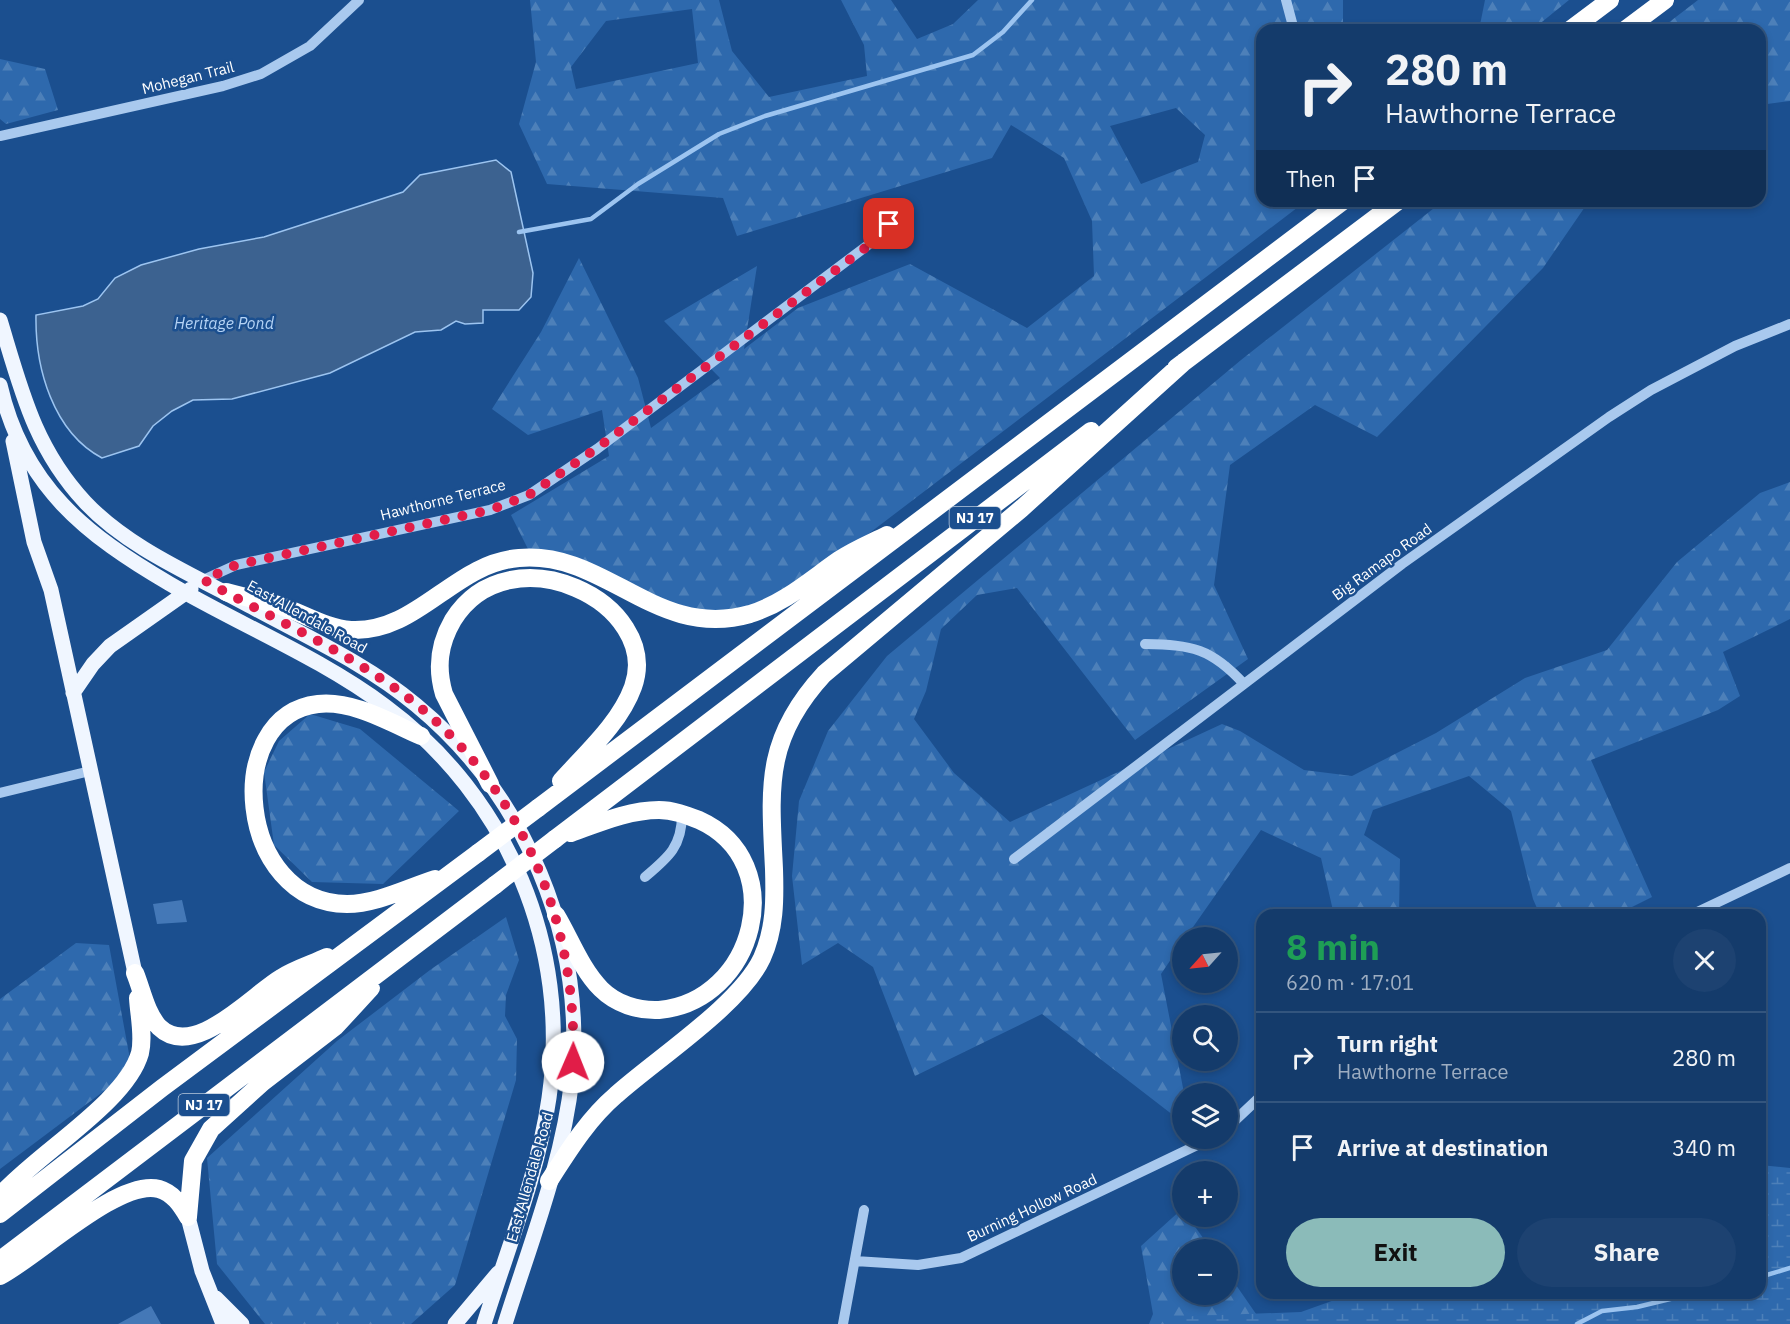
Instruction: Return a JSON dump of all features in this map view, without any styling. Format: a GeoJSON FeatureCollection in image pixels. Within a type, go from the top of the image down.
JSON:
{"type":"FeatureCollection","features":[{"type":"Feature","properties":{"kind":"highway"},"geometry":{"type":"LineString","coordinates":[[1578,24],[1610,0]]}},
{"type":"Feature","properties":{"kind":"highway"},"geometry":{"type":"LineString","coordinates":[[1633,24],[1665,0]]}},
{"type":"Feature","properties":{"kind":"highway","name":"NJ 17"},"geometry":{"type":"LineString","coordinates":[[0,1214],[162,1088],[359,943],[1334,207]]}},
{"type":"Feature","properties":{"kind":"highway","name":"NJ 17"},"geometry":{"type":"LineString","coordinates":[[0,1260],[1390,207]]}},
{"type":"Feature","properties":{"kind":"highway"},"geometry":{"type":"LineString","coordinates":[[549,1181],[574,1142],[603,1108],[734,995],[761,960],[771,931],[775,905],[771,794],[773,766],[787,725],[803,697],[824,674],[1021,509],[1185,361]]}},
{"type":"Feature","properties":{"kind":"highway"},"geometry":{"type":"LineString","coordinates":[[226,592],[279,606],[337,628],[362,630],[385,626],[407,618],[490,565],[517,558],[545,558],[584,569],[666,610],[696,618],[724,619],[777,603],[840,559],[936,509]]}},
{"type":"Feature","properties":{"kind":"highway"},"geometry":{"type":"LineString","coordinates":[[490,783],[444,694],[438,667],[444,640],[458,613],[473,598],[491,586],[521,578],[537,578],[572,585],[599,601],[621,623],[633,649],[636,676],[619,713],[538,808]]}},
{"type":"Feature","properties":{"kind":"highway"},"geometry":{"type":"LineString","coordinates":[[421,736],[340,704],[320,704],[301,708],[278,725],[260,755],[254,801],[258,832],[269,858],[288,880],[311,895],[335,902],[371,900],[450,874]]}},
{"type":"Feature","properties":{"kind":"highway"},"geometry":{"type":"LineString","coordinates":[[555,839],[638,812],[661,810],[682,814],[706,824],[726,839],[744,865],[753,895],[752,921],[745,944],[732,967],[706,993],[686,1004],[666,1009],[640,1009],[619,1002],[600,989],[556,915]]}},
{"type":"Feature","properties":{"kind":"highway"},"geometry":{"type":"LineString","coordinates":[[135,973],[150,1012],[160,1027],[173,1035],[188,1036],[215,1026],[281,978],[359,943]]}},
{"type":"Feature","properties":{"kind":"highway"},"geometry":{"type":"LineString","coordinates":[[188,1217],[193,1161],[211,1129],[263,1082],[336,1026],[407,950]]}},
{"type":"Feature","properties":{"kind":"highway"},"geometry":{"type":"LineString","coordinates":[[0,1196],[14,1179],[79,1126],[133,1070],[141,1044],[135,973]]}},
{"type":"Feature","properties":{"kind":"highway"},"geometry":{"type":"LineString","coordinates":[[0,1276],[90,1214],[133,1191],[150,1188],[167,1192],[188,1217]]}},
{"type":"Feature","properties":{"kind":"main road","name":"East Allendale Road"},"geometry":{"type":"LineString","coordinates":[[0,320],[28,415],[53,461],[69,484],[108,523],[154,553],[346,658],[408,699],[458,744],[490,783],[535,858],[556,915],[571,993],[573,1048],[568,1104],[549,1181],[505,1324]]}},
{"type":"Feature","properties":{"kind":"main road","name":"East Allendale Road"},"geometry":{"type":"LineString","coordinates":[[0,385],[9,417],[32,465],[74,518],[107,545],[186,593],[383,704],[421,736],[475,796],[514,861],[536,920],[552,994],[554,1047],[546,1117],[484,1324]]}},
{"type":"Feature","properties":{"kind":"main road"},"geometry":{"type":"LineString","coordinates":[[9,417],[39,555],[51,591],[135,973]]}},
{"type":"Feature","properties":{"kind":"main road","name":"Hawthorne Terrace"},"geometry":{"type":"LineString","coordinates":[[73,693],[93,664],[110,646],[204,580]]}},
{"type":"Feature","properties":{"kind":"main road"},"geometry":{"type":"LineString","coordinates":[[188,1217],[210,1292],[223,1324]]}},
{"type":"Feature","properties":{"kind":"main road"},"geometry":{"type":"LineString","coordinates":[[455,1324],[501,1269]]}},
{"type":"Feature","properties":{"kind":"main road"},"geometry":{"type":"LineString","coordinates":[[210,1292],[242,1324]]}},
{"type":"Feature","properties":{"kind":"street","name":"Mohegan Trail"},"geometry":{"type":"LineString","coordinates":[[0,136],[223,86],[261,74],[310,46],[359,0]]}},
{"type":"Feature","properties":{"kind":"street"},"geometry":{"type":"LineString","coordinates":[[1286,0],[1292,24]]}},
{"type":"Feature","properties":{"kind":"street","name":"Hawthorne Terrace"},"geometry":{"type":"LineString","coordinates":[[204,580],[236,565],[480,513],[529,495],[606,442],[770,321],[872,243],[889,224]]}},
{"type":"Feature","properties":{"kind":"street","name":"Big Ramapo Road"},"geometry":{"type":"LineString","coordinates":[[1014,859],[1402,564],[1609,417],[1651,390],[1735,346],[1790,324]]}},
{"type":"Feature","properties":{"kind":"street"},"geometry":{"type":"LineString","coordinates":[[1145,644],[1181,645],[1212,654],[1244,684]]}},
{"type":"Feature","properties":{"kind":"street"},"geometry":{"type":"LineString","coordinates":[[0,793],[90,771]]}},
{"type":"Feature","properties":{"kind":"street"},"geometry":{"type":"LineString","coordinates":[[645,877],[662,863],[680,839],[682,814]]}},
{"type":"Feature","properties":{"kind":"street"},"geometry":{"type":"LineString","coordinates":[[1704,909],[1790,868]]}},
{"type":"Feature","properties":{"kind":"street"},"geometry":{"type":"LineString","coordinates":[[1238,1118],[1256,1101]]}},
{"type":"Feature","properties":{"kind":"street","name":"Burning Hollow Road"},"geometry":{"type":"LineString","coordinates":[[855,1261],[918,1265],[961,1258],[1189,1149]]}},
{"type":"Feature","properties":{"kind":"street"},"geometry":{"type":"LineString","coordinates":[[843,1324],[864,1210]]}},
{"type":"Feature","properties":{"kind":"green space"},"geometry":{"type":"Polygon","coordinates":[[[530,0],[719,0],[732,51],[769,97],[867,76],[864,45],[841,0],[891,0],[917,39],[953,24],[978,0],[1343,0],[1343,22],[1350,24],[1256,24],[1256,207],[1298,207],[817,573],[715,623],[533,559],[511,515],[609,456],[602,410],[528,435],[492,409],[541,332],[579,258],[638,378],[651,428],[720,378],[664,321],[757,266],[744,349],[798,308],[910,264],[1027,328],[1094,276],[1092,221],[1064,158],[1011,125],[992,158],[737,236],[723,198],[547,184],[519,124],[536,62],[530,0]],[[692,9],[606,21],[571,67],[576,89],[698,63],[692,9]],[[1176,108],[1110,126],[1141,184],[1198,162],[1205,135],[1176,108]]]}},
{"type":"Feature","properties":{"kind":"green space"},"geometry":{"type":"Polygon","coordinates":[[[1485,0],[1569,0],[1539,24],[1480,24],[1485,0]]]}},
{"type":"Feature","properties":{"kind":"green space"},"geometry":{"type":"Polygon","coordinates":[[[1698,0],[1790,0],[1790,101],[1766,104],[1766,24],[1667,24],[1698,0]]]}},
{"type":"Feature","properties":{"kind":"green space"},"geometry":{"type":"Polygon","coordinates":[[[0,59],[45,69],[58,110],[6,124],[0,119],[0,59]]]}},
{"type":"Feature","properties":{"kind":"green space"},"geometry":{"type":"Polygon","coordinates":[[[1435,207],[1585,207],[1543,268],[1377,437],[1315,405],[1230,465],[1214,585],[1248,659],[1135,740],[1017,588],[977,595],[941,629],[926,691],[914,719],[954,773],[1010,822],[1222,724],[1240,731],[1304,770],[1352,776],[1436,733],[1525,678],[1607,650],[1677,562],[1760,493],[1790,482],[1790,619],[1723,652],[1740,696],[1718,710],[1591,760],[1652,897],[1628,909],[1537,909],[1511,811],[1469,776],[1373,810],[1364,835],[1400,859],[1399,909],[1333,909],[1321,858],[1261,830],[1193,927],[1172,927],[1172,958],[1161,974],[1172,1031],[1172,1071],[1180,1071],[1182,1083],[1172,1083],[1172,1114],[1042,1014],[915,1076],[873,967],[838,943],[802,965],[792,876],[799,801],[828,731],[887,656],[1241,360],[1435,207]]]}},
{"type":"Feature","properties":{"kind":"green space"},"geometry":{"type":"Polygon","coordinates":[[[310,714],[360,729],[459,811],[383,884],[312,882],[274,845],[264,772],[279,741],[310,714]]]}},
{"type":"Feature","properties":{"kind":"green space"},"geometry":{"type":"Polygon","coordinates":[[[506,917],[519,960],[506,995],[505,1016],[517,1039],[516,1080],[455,1285],[411,1324],[265,1324],[217,1264],[207,1158],[337,1041],[430,970],[506,917]]]}},
{"type":"Feature","properties":{"kind":"green space"},"geometry":{"type":"Polygon","coordinates":[[[76,943],[109,945],[132,1070],[0,1169],[0,999],[76,943]]]}},
{"type":"Feature","properties":{"kind":"green space"},"geometry":{"type":"Polygon","coordinates":[[[1766,1166],[1790,1168],[1790,1324],[1173,1324],[1193,1316],[1301,1312],[1337,1299],[1766,1299],[1766,1166]]]}},
{"type":"Feature","properties":{"kind":"green space"},"geometry":{"type":"Polygon","coordinates":[[[1172,1218],[1172,1227],[1195,1227],[1204,1239],[1172,1239],[1172,1305],[1238,1305],[1238,1288],[1263,1324],[1149,1324],[1153,1314],[1141,1246],[1172,1218]]]}},
{"type":"Feature","properties":{"kind":"water","name":"Heritage Pond"},"geometry":{"type":"Polygon","coordinates":[[[496,160],[511,172],[533,273],[531,297],[519,310],[483,310],[483,323],[465,324],[456,321],[441,330],[415,332],[330,373],[232,399],[193,400],[172,411],[153,426],[139,446],[102,458],[85,447],[59,415],[50,397],[39,356],[36,315],[83,306],[98,299],[115,278],[141,265],[199,249],[264,237],[403,192],[420,175],[496,160]]]}},
{"type":"Feature","properties":{"kind":"building"},"geometry":{"type":"Polygon","coordinates":[[[182,900],[187,922],[157,924],[153,904],[182,900]]]}},
{"type":"Feature","properties":{"kind":"building"},"geometry":{"type":"Polygon","coordinates":[[[151,1306],[161,1324],[118,1324],[151,1306]]]}},
{"type":"Feature","properties":{"kind":"waterway"},"geometry":{"type":"LineString","coordinates":[[519,232],[591,219],[638,184],[719,134],[765,116],[973,55],[1003,32],[1032,0]]}},
{"type":"Feature","properties":{"kind":"waterway"},"geometry":{"type":"LineString","coordinates":[[1766,1275],[1790,1268]]}},
{"type":"Feature","properties":{"kind":"waterway"},"geometry":{"type":"LineString","coordinates":[[1577,1324],[1602,1311],[1637,1307],[1670,1299]]}},
{"type":"Feature","properties":{"kind":"route"},"geometry":{"type":"LineString","coordinates":[[573,1062],[573,1021],[568,966],[556,915],[535,858],[490,783],[458,744],[416,704],[370,672],[204,580],[221,570],[236,565],[490,510],[529,495],[770,321],[872,243],[889,224]]}}]}
